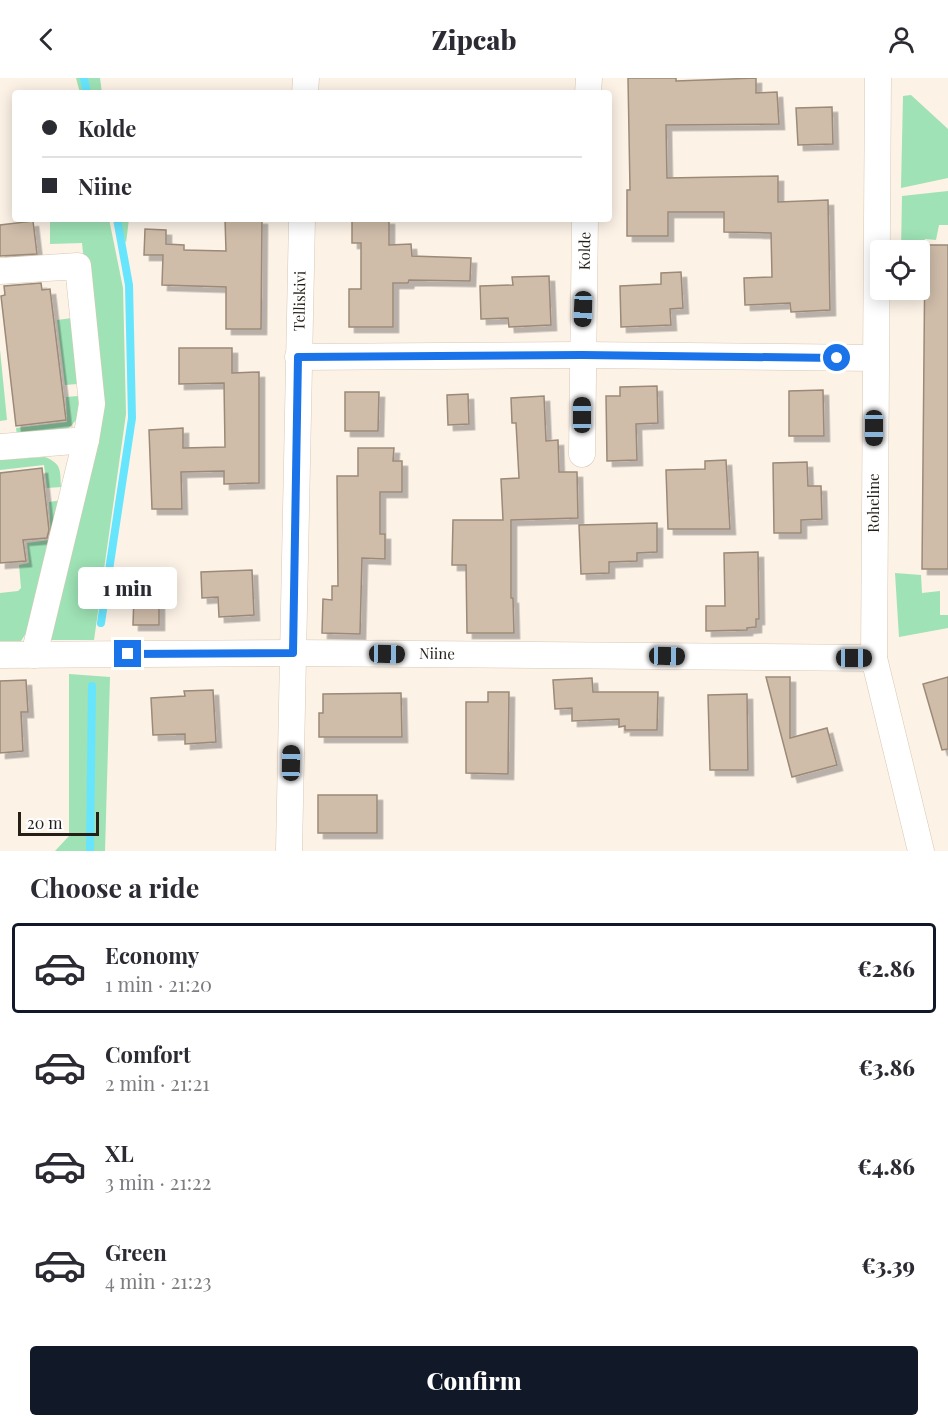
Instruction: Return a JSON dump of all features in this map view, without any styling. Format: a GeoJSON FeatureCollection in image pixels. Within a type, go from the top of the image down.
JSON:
{"type":"FeatureCollection","features":[{"type":"Feature","properties":{"kind":"street","name":"Roheline"},"geometry":{"type":"LineString","coordinates":[[878,78],[874,358],[874,658],[921,851]]}},
{"type":"Feature","properties":{"kind":"street","name":"Telliskivi"},"geometry":{"type":"LineString","coordinates":[[289,851],[302,222]]}},
{"type":"Feature","properties":{"kind":"street","name":"Kolde"},"geometry":{"type":"LineString","coordinates":[[582,454],[585,222]]}},
{"type":"Feature","properties":{"kind":"street"},"geometry":{"type":"LineString","coordinates":[[0,271],[78,266],[92,404],[86,440],[34,655]]}},
{"type":"Feature","properties":{"kind":"street"},"geometry":{"type":"LineString","coordinates":[[298,357],[582,355],[874,358]]}},
{"type":"Feature","properties":{"kind":"street"},"geometry":{"type":"LineString","coordinates":[[0,447],[86,440]]}},
{"type":"Feature","properties":{"kind":"street","name":"Niine"},"geometry":{"type":"LineString","coordinates":[[0,655],[293,653],[874,658]]}},
{"type":"Feature","properties":{"kind":"green space"},"geometry":{"type":"Polygon","coordinates":[[[76,78],[100,78],[102,90],[79,90],[76,78]]]}},
{"type":"Feature","properties":{"kind":"green space"},"geometry":{"type":"Polygon","coordinates":[[[911,95],[948,129],[948,178],[901,188],[903,96],[911,95]]]}},
{"type":"Feature","properties":{"kind":"green space"},"geometry":{"type":"Polygon","coordinates":[[[948,191],[948,225],[939,225],[936,240],[901,240],[902,196],[948,191]]]}},
{"type":"Feature","properties":{"kind":"green space"},"geometry":{"type":"Polygon","coordinates":[[[50,222],[110,222],[123,288],[126,414],[94,640],[47,640],[94,355],[82,243],[50,244],[50,222]]]}},
{"type":"Feature","properties":{"kind":"green space"},"geometry":{"type":"Polygon","coordinates":[[[118,222],[129,222],[126,243],[118,222]]]}},
{"type":"Feature","properties":{"kind":"green space"},"geometry":{"type":"Polygon","coordinates":[[[72,318],[77,384],[65,385],[57,320],[72,318]]]}},
{"type":"Feature","properties":{"kind":"green space"},"geometry":{"type":"Polygon","coordinates":[[[0,350],[7,420],[0,421],[0,350]]]}},
{"type":"Feature","properties":{"kind":"green space"},"geometry":{"type":"Polygon","coordinates":[[[78,396],[80,416],[67,430],[17,435],[16,428],[67,422],[66,397],[78,396]]]}},
{"type":"Feature","properties":{"kind":"green space"},"geometry":{"type":"Polygon","coordinates":[[[45,457],[55,462],[59,468],[61,487],[47,488],[44,465],[0,470],[0,460],[45,457]]]}},
{"type":"Feature","properties":{"kind":"green space"},"geometry":{"type":"Polygon","coordinates":[[[63,500],[28,630],[21,641],[0,641],[0,593],[18,591],[21,588],[19,565],[29,563],[27,543],[51,538],[49,502],[63,500]]]}},
{"type":"Feature","properties":{"kind":"green space"},"geometry":{"type":"Polygon","coordinates":[[[895,573],[921,575],[922,593],[940,591],[940,615],[948,615],[948,628],[899,637],[895,573]]]}},
{"type":"Feature","properties":{"kind":"green space"},"geometry":{"type":"Polygon","coordinates":[[[69,674],[110,677],[105,851],[55,851],[69,836],[69,674]]]}},
{"type":"Feature","properties":{"kind":"building"},"geometry":{"type":"Polygon","coordinates":[[[628,78],[676,78],[676,81],[756,78],[756,93],[777,92],[779,124],[666,125],[667,178],[778,176],[778,202],[828,200],[830,310],[791,312],[790,303],[745,305],[744,278],[772,277],[771,233],[724,232],[724,212],[668,212],[668,236],[627,236],[627,190],[630,190],[628,78]]]}},
{"type":"Feature","properties":{"kind":"building"},"geometry":{"type":"Polygon","coordinates":[[[832,107],[833,144],[798,145],[796,108],[832,107]]]}},
{"type":"Feature","properties":{"kind":"building"},"geometry":{"type":"Polygon","coordinates":[[[33,222],[37,254],[0,256],[0,225],[33,222]]]}},
{"type":"Feature","properties":{"kind":"building"},"geometry":{"type":"Polygon","coordinates":[[[225,222],[262,222],[261,329],[226,329],[226,287],[162,285],[163,255],[144,255],[145,229],[166,230],[166,244],[184,245],[184,250],[226,251],[225,222]]]}},
{"type":"Feature","properties":{"kind":"building"},"geometry":{"type":"Polygon","coordinates":[[[352,222],[389,222],[389,245],[411,244],[412,256],[471,258],[470,281],[409,280],[408,283],[393,283],[393,327],[349,327],[349,289],[361,289],[361,243],[352,243],[352,222]]]}},
{"type":"Feature","properties":{"kind":"building"},"geometry":{"type":"Polygon","coordinates":[[[930,245],[948,245],[948,569],[922,569],[924,300],[930,300],[930,245]]]}},
{"type":"Feature","properties":{"kind":"building"},"geometry":{"type":"Polygon","coordinates":[[[681,272],[683,308],[670,309],[671,325],[621,327],[620,286],[661,284],[661,273],[681,272]]]}},
{"type":"Feature","properties":{"kind":"building"},"geometry":{"type":"Polygon","coordinates":[[[549,276],[551,325],[509,327],[508,318],[481,319],[480,286],[513,285],[512,277],[549,276]]]}},
{"type":"Feature","properties":{"kind":"building"},"geometry":{"type":"Polygon","coordinates":[[[41,283],[42,290],[50,289],[66,420],[16,426],[1,296],[5,295],[4,286],[41,283]]]}},
{"type":"Feature","properties":{"kind":"building"},"geometry":{"type":"Polygon","coordinates":[[[179,348],[232,348],[232,373],[259,372],[259,483],[224,484],[224,471],[181,472],[182,509],[152,509],[149,430],[183,428],[183,448],[225,447],[224,383],[179,384],[179,348]]]}},
{"type":"Feature","properties":{"kind":"building"},"geometry":{"type":"Polygon","coordinates":[[[657,386],[658,423],[636,424],[637,460],[607,461],[606,396],[620,396],[620,387],[657,386]]]}},
{"type":"Feature","properties":{"kind":"building"},"geometry":{"type":"Polygon","coordinates":[[[823,390],[824,436],[789,436],[789,391],[823,390]]]}},
{"type":"Feature","properties":{"kind":"building"},"geometry":{"type":"Polygon","coordinates":[[[345,392],[379,392],[378,431],[345,431],[345,392]]]}},
{"type":"Feature","properties":{"kind":"building"},"geometry":{"type":"Polygon","coordinates":[[[468,394],[469,424],[448,425],[447,395],[468,394]]]}},
{"type":"Feature","properties":{"kind":"building"},"geometry":{"type":"Polygon","coordinates":[[[544,396],[546,441],[558,440],[559,472],[577,472],[578,518],[511,520],[511,598],[513,598],[514,633],[467,633],[466,565],[452,565],[453,520],[503,520],[501,479],[519,478],[516,423],[512,423],[511,398],[544,396]]]}},
{"type":"Feature","properties":{"kind":"building"},"geometry":{"type":"Polygon","coordinates":[[[358,448],[394,448],[393,461],[402,461],[402,492],[380,492],[380,534],[385,534],[385,559],[362,558],[360,634],[322,633],[323,599],[332,600],[332,586],[338,586],[337,476],[358,476],[358,448]]]}},
{"type":"Feature","properties":{"kind":"building"},"geometry":{"type":"Polygon","coordinates":[[[726,460],[730,529],[668,529],[666,470],[705,469],[705,461],[726,460]]]}},
{"type":"Feature","properties":{"kind":"building"},"geometry":{"type":"Polygon","coordinates":[[[807,462],[808,486],[821,486],[822,519],[801,520],[801,533],[774,533],[773,463],[807,462]]]}},
{"type":"Feature","properties":{"kind":"building"},"geometry":{"type":"Polygon","coordinates":[[[42,468],[49,530],[47,538],[23,540],[26,561],[0,563],[0,473],[42,468]]]}},
{"type":"Feature","properties":{"kind":"building"},"geometry":{"type":"Polygon","coordinates":[[[657,523],[657,552],[637,553],[637,561],[609,562],[609,573],[581,574],[579,525],[657,523]]]}},
{"type":"Feature","properties":{"kind":"building"},"geometry":{"type":"Polygon","coordinates":[[[758,552],[759,619],[756,619],[756,627],[747,628],[747,630],[706,631],[706,606],[725,606],[724,553],[758,552]]]}},
{"type":"Feature","properties":{"kind":"building"},"geometry":{"type":"Polygon","coordinates":[[[252,570],[254,615],[219,617],[218,597],[202,598],[201,572],[252,570]]]}},
{"type":"Feature","properties":{"kind":"building"},"geometry":{"type":"Polygon","coordinates":[[[134,596],[159,597],[159,625],[133,625],[134,596]]]}},
{"type":"Feature","properties":{"kind":"building"},"geometry":{"type":"Polygon","coordinates":[[[766,677],[790,677],[790,738],[827,728],[837,765],[792,777],[766,677]]]}},
{"type":"Feature","properties":{"kind":"building"},"geometry":{"type":"Polygon","coordinates":[[[948,677],[948,749],[942,750],[923,684],[948,677]]]}},
{"type":"Feature","properties":{"kind":"building"},"geometry":{"type":"Polygon","coordinates":[[[592,678],[593,692],[658,692],[657,730],[625,730],[625,726],[619,727],[619,719],[572,721],[572,708],[555,709],[553,680],[592,678]]]}},
{"type":"Feature","properties":{"kind":"building"},"geometry":{"type":"Polygon","coordinates":[[[26,680],[28,712],[21,712],[23,751],[0,753],[0,681],[26,680]]]}},
{"type":"Feature","properties":{"kind":"building"},"geometry":{"type":"Polygon","coordinates":[[[213,690],[216,742],[185,744],[185,734],[153,735],[151,698],[185,696],[184,691],[213,690]]]}},
{"type":"Feature","properties":{"kind":"building"},"geometry":{"type":"Polygon","coordinates":[[[488,692],[509,692],[508,774],[466,773],[466,702],[488,702],[488,692]]]}},
{"type":"Feature","properties":{"kind":"building"},"geometry":{"type":"Polygon","coordinates":[[[401,693],[402,737],[319,737],[319,713],[323,713],[323,694],[401,693]]]}},
{"type":"Feature","properties":{"kind":"building"},"geometry":{"type":"Polygon","coordinates":[[[747,694],[748,770],[710,770],[708,695],[747,694]]]}},
{"type":"Feature","properties":{"kind":"building"},"geometry":{"type":"Polygon","coordinates":[[[318,795],[377,795],[377,833],[318,833],[318,795]]]}},
{"type":"Feature","properties":{"kind":"waterway"},"geometry":{"type":"LineString","coordinates":[[84,78],[86,90]]}},
{"type":"Feature","properties":{"kind":"waterway"},"geometry":{"type":"LineString","coordinates":[[101,623],[132,418],[129,285],[118,222]]}},
{"type":"Feature","properties":{"kind":"waterway"},"geometry":{"type":"LineString","coordinates":[[90,851],[92,686]]}},
{"type":"Feature","properties":{"kind":"route"},"geometry":{"type":"LineString","coordinates":[[128,654],[293,653],[298,357],[582,355],[837,358]]}}]}
